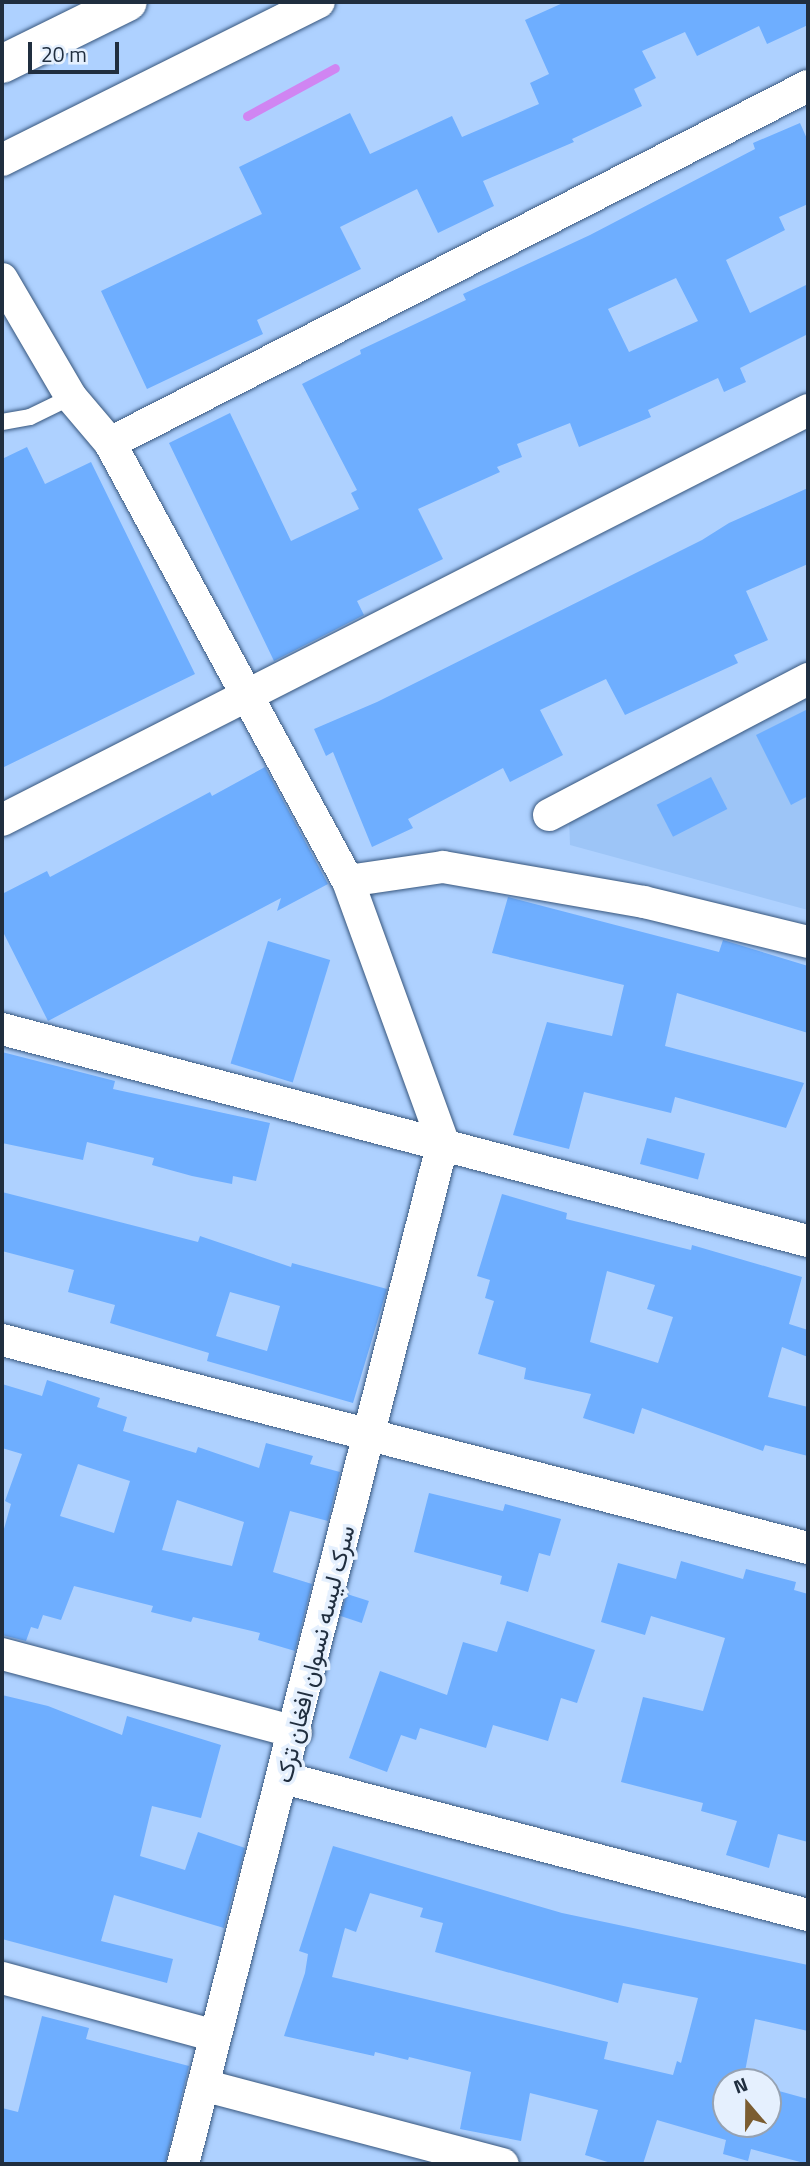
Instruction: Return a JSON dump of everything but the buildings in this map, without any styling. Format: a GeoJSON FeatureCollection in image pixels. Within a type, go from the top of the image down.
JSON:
{"type":"FeatureCollection","features":[{"type":"Feature","properties":{"kind":"main road"},"geometry":{"type":"LineString","coordinates":[[2,65],[128,2]]}},
{"type":"Feature","properties":{"kind":"street"},"geometry":{"type":"LineString","coordinates":[[2,160],[318,2]]}},
{"type":"Feature","properties":{"kind":"street"},"geometry":{"type":"LineString","coordinates":[[110,443],[808,86]]}},
{"type":"Feature","properties":{"kind":"street"},"geometry":{"type":"LineString","coordinates":[[5,286],[71,397],[110,443],[348,881],[443,1142]]}},
{"type":"Feature","properties":{"kind":"street"},"geometry":{"type":"LineString","coordinates":[[2,820],[808,410]]}},
{"type":"Feature","properties":{"kind":"street"},"geometry":{"type":"LineString","coordinates":[[549,815],[808,680]]}},
{"type":"Feature","properties":{"kind":"street"},"geometry":{"type":"LineString","coordinates":[[348,881],[443,867],[644,902],[808,942]]}},
{"type":"Feature","properties":{"kind":"street"},"geometry":{"type":"LineString","coordinates":[[2,1029],[443,1142],[808,1241]]}},
{"type":"Feature","properties":{"kind":"street","name":"سرک لیسه نسوان افغان‌ ترک"},"geometry":{"type":"LineString","coordinates":[[183,2164],[296,1732],[443,1142]]}},
{"type":"Feature","properties":{"kind":"street"},"geometry":{"type":"LineString","coordinates":[[2,1340],[808,1548]]}},
{"type":"Feature","properties":{"kind":"street"},"geometry":{"type":"LineString","coordinates":[[2,1654],[296,1732]]}},
{"type":"Feature","properties":{"kind":"street"},"geometry":{"type":"LineString","coordinates":[[284,1778],[808,1915]]}},
{"type":"Feature","properties":{"kind":"street"},"geometry":{"type":"LineString","coordinates":[[2,1978],[215,2036]]}},
{"type":"Feature","properties":{"kind":"street"},"geometry":{"type":"LineString","coordinates":[[203,2085],[503,2164]]}},
{"type":"Feature","properties":{"kind":"lane"},"geometry":{"type":"LineString","coordinates":[[2,421],[30,417],[71,397]]}},
{"type":"Feature","properties":{"kind":"shaded area"},"geometry":{"type":"Polygon","coordinates":[[[808,696],[808,910],[570,845],[569,818],[808,696]]]}},
{"type":"Feature","properties":{"kind":"waterway"},"geometry":{"type":"LineString","coordinates":[[247,116],[335,68]]}}]}
